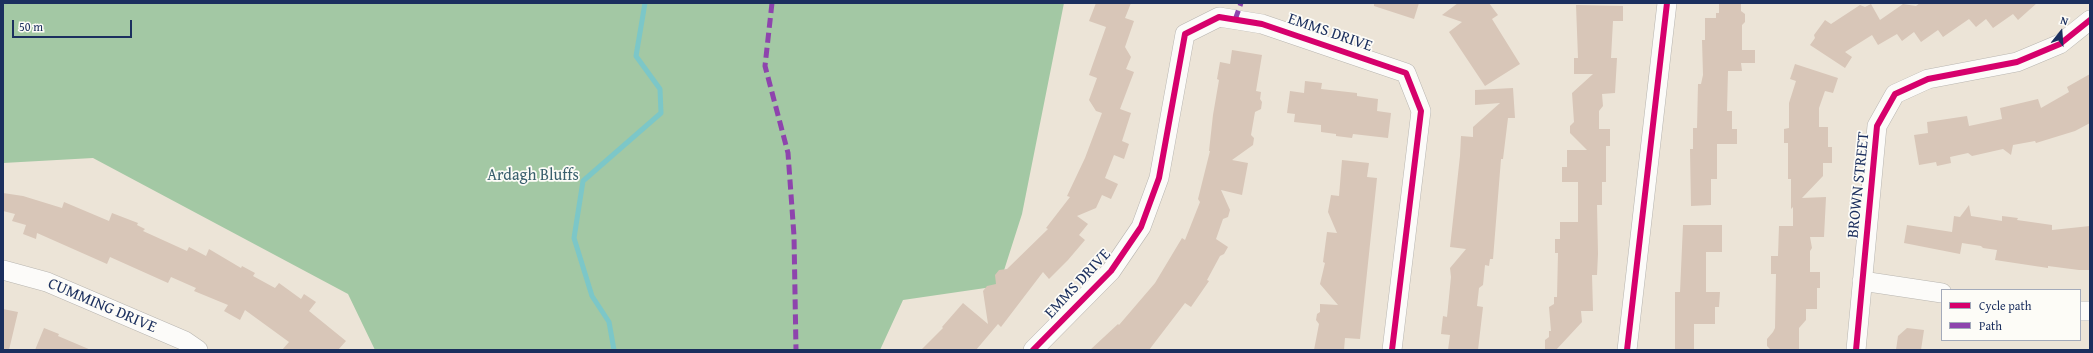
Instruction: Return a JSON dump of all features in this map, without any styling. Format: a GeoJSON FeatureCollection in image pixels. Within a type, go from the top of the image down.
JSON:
{"type":"FeatureCollection","features":[{"type":"Feature","properties":{"kind":"street"},"geometry":{"type":"LineString","coordinates":[[1628,350],[1667,3]]}},
{"type":"Feature","properties":{"kind":"street","name":"EMMS DRIVE"},"geometry":{"type":"LineString","coordinates":[[1033,350],[1111,271],[1141,227],[1159,178],[1185,34],[1219,17],[1262,24],[1406,72],[1421,111],[1392,350]]}},
{"type":"Feature","properties":{"kind":"street","name":"BROWN STREET"},"geometry":{"type":"LineString","coordinates":[[1856,350],[1877,126],[1895,94],[1928,79],[2017,62],[2060,44],[2090,20]]}},
{"type":"Feature","properties":{"kind":"street","name":"CUMMING DRIVE"},"geometry":{"type":"LineString","coordinates":[[3,270],[47,282],[185,342],[198,350]]}},
{"type":"Feature","properties":{"kind":"street"},"geometry":{"type":"LineString","coordinates":[[1862,281],[1941,293]]}},
{"type":"Feature","properties":{"kind":"green space","name":"Ardagh Bluffs"},"geometry":{"type":"Polygon","coordinates":[[[3,3],[1064,3],[1022,214],[999,286],[903,300],[880,350],[375,350],[348,294],[93,158],[3,163],[3,3]]]}},
{"type":"Feature","properties":{"kind":"building"},"geometry":{"type":"Polygon","coordinates":[[[1096,3],[1131,3],[1125,18],[1134,21],[1125,47],[1131,57],[1126,69],[1134,72],[1120,109],[1131,113],[1122,141],[1129,144],[1124,159],[1114,155],[1105,178],[1118,184],[1111,199],[1102,195],[1096,208],[1077,216],[1088,224],[1079,235],[1085,240],[1049,279],[1043,272],[1001,327],[998,324],[976,350],[921,350],[943,328],[942,327],[963,303],[988,324],[983,291],[987,286],[996,284],[995,275],[999,270],[1007,269],[1048,229],[1046,228],[1070,197],[1067,196],[1085,158],[1102,113],[1096,111],[1089,100],[1097,78],[1089,75],[1106,27],[1089,21],[1096,3]]]}},
{"type":"Feature","properties":{"kind":"building"},"geometry":{"type":"Polygon","coordinates":[[[1374,3],[1419,3],[1414,19],[1374,6],[1374,3]]]}},
{"type":"Feature","properties":{"kind":"building"},"geometry":{"type":"Polygon","coordinates":[[[1458,3],[1489,3],[1498,15],[1492,19],[1520,64],[1485,86],[1449,32],[1462,22],[1442,15],[1458,3]]]}},
{"type":"Feature","properties":{"kind":"building"},"geometry":{"type":"Polygon","coordinates":[[[1719,3],[1741,3],[1741,11],[1745,14],[1745,22],[1742,25],[1742,50],[1755,50],[1755,63],[1741,63],[1742,71],[1728,71],[1727,111],[1732,111],[1732,129],[1737,129],[1737,144],[1717,144],[1717,179],[1711,179],[1711,205],[1691,206],[1690,149],[1693,149],[1693,128],[1697,128],[1698,84],[1701,84],[1703,75],[1702,40],[1705,40],[1705,18],[1716,18],[1716,13],[1719,13],[1719,3]]]}},
{"type":"Feature","properties":{"kind":"building"},"geometry":{"type":"Polygon","coordinates":[[[1920,3],[2037,3],[2018,20],[2013,14],[1993,28],[1986,19],[1976,27],[1969,19],[1943,37],[1938,30],[1921,42],[1914,32],[1902,41],[1897,34],[1878,45],[1872,35],[1845,52],[1852,57],[1845,68],[1810,45],[1815,38],[1814,35],[1825,20],[1831,24],[1860,5],[1865,7],[1871,4],[1880,20],[1903,4],[1916,6],[1920,3]]]}},
{"type":"Feature","properties":{"kind":"building"},"geometry":{"type":"Polygon","coordinates":[[[1576,5],[1623,6],[1623,21],[1613,21],[1611,58],[1617,58],[1615,93],[1602,94],[1603,106],[1599,111],[1599,129],[1610,129],[1610,146],[1606,146],[1606,182],[1602,182],[1602,205],[1597,205],[1598,254],[1597,275],[1592,275],[1593,311],[1581,311],[1582,322],[1556,350],[1545,350],[1545,340],[1549,337],[1549,331],[1551,331],[1549,307],[1554,304],[1554,297],[1557,297],[1558,253],[1555,253],[1555,239],[1560,239],[1560,222],[1578,222],[1578,182],[1562,182],[1562,167],[1567,167],[1567,150],[1587,150],[1570,133],[1570,126],[1574,122],[1572,93],[1593,74],[1574,74],[1574,58],[1578,58],[1576,5]]]}},
{"type":"Feature","properties":{"kind":"building"},"geometry":{"type":"Polygon","coordinates":[[[1232,50],[1262,55],[1256,91],[1261,92],[1260,99],[1262,102],[1261,109],[1255,112],[1251,135],[1254,138],[1253,145],[1232,160],[1248,163],[1242,195],[1221,190],[1230,210],[1228,217],[1223,219],[1216,239],[1228,247],[1224,254],[1220,256],[1207,280],[1209,281],[1191,307],[1185,303],[1149,350],[1090,350],[1118,324],[1119,325],[1155,283],[1182,238],[1185,240],[1200,202],[1198,199],[1210,151],[1220,62],[1230,64],[1232,50]]]}},
{"type":"Feature","properties":{"kind":"building"},"geometry":{"type":"Polygon","coordinates":[[[1795,64],[1838,78],[1833,93],[1825,91],[1819,108],[1819,127],[1828,127],[1828,147],[1832,147],[1832,163],[1823,163],[1823,176],[1802,198],[1826,197],[1824,237],[1810,237],[1812,248],[1810,251],[1810,272],[1820,272],[1820,288],[1817,288],[1817,309],[1806,309],[1806,320],[1799,328],[1799,350],[1771,350],[1767,346],[1767,339],[1775,328],[1776,274],[1771,274],[1771,256],[1778,256],[1779,226],[1793,226],[1793,207],[1791,209],[1791,179],[1788,179],[1788,143],[1784,143],[1784,129],[1789,128],[1789,103],[1796,81],[1790,79],[1795,64]]]}},
{"type":"Feature","properties":{"kind":"building"},"geometry":{"type":"Polygon","coordinates":[[[2090,74],[2090,123],[2075,131],[2036,143],[2035,141],[2013,145],[2011,155],[2003,149],[1972,156],[1968,153],[1950,157],[1951,163],[1937,166],[1936,162],[1919,165],[1914,135],[1928,133],[1927,122],[1967,116],[1969,126],[2002,119],[2000,108],[2038,99],[2041,108],[2069,92],[2067,87],[2090,74]]]}},
{"type":"Feature","properties":{"kind":"building"},"geometry":{"type":"Polygon","coordinates":[[[1305,81],[1322,83],[1321,89],[1357,93],[1357,96],[1378,99],[1377,111],[1391,113],[1388,138],[1353,134],[1352,138],[1336,136],[1336,134],[1321,132],[1321,125],[1294,122],[1295,114],[1287,113],[1290,91],[1304,93],[1305,81]]]}},
{"type":"Feature","properties":{"kind":"building"},"geometry":{"type":"Polygon","coordinates":[[[1513,88],[1515,118],[1508,118],[1503,159],[1501,159],[1493,259],[1490,259],[1489,266],[1485,265],[1483,285],[1479,288],[1477,306],[1483,307],[1478,350],[1448,350],[1450,335],[1441,334],[1443,316],[1447,317],[1451,277],[1450,268],[1466,249],[1450,247],[1461,136],[1473,137],[1473,127],[1500,103],[1475,105],[1475,90],[1513,88]]]}},
{"type":"Feature","properties":{"kind":"building"},"geometry":{"type":"Polygon","coordinates":[[[1342,160],[1369,163],[1367,177],[1377,178],[1360,339],[1345,338],[1344,350],[1314,350],[1319,324],[1316,320],[1317,314],[1320,312],[1320,304],[1338,305],[1320,284],[1325,263],[1323,262],[1327,232],[1337,233],[1328,212],[1331,195],[1339,196],[1342,160]]]}},
{"type":"Feature","properties":{"kind":"building"},"geometry":{"type":"Polygon","coordinates":[[[3,193],[23,196],[62,208],[64,202],[109,221],[112,213],[138,223],[137,225],[145,229],[143,231],[187,251],[189,247],[206,256],[209,249],[241,268],[242,266],[255,273],[253,276],[275,288],[279,283],[301,299],[304,294],[316,302],[309,311],[346,341],[338,350],[282,350],[289,342],[245,310],[240,320],[224,311],[228,305],[194,291],[196,288],[171,277],[168,283],[110,257],[107,264],[37,233],[36,239],[23,234],[26,225],[12,221],[15,214],[3,211],[3,193]]]}},
{"type":"Feature","properties":{"kind":"building"},"geometry":{"type":"Polygon","coordinates":[[[1969,205],[1971,216],[2002,221],[2002,216],[2018,218],[2017,220],[2052,225],[2052,230],[2090,226],[2090,270],[2048,266],[2048,268],[1995,260],[1997,250],[1962,243],[1960,254],[1904,243],[1907,225],[1952,232],[1954,216],[1960,217],[1969,205]]]}},
{"type":"Feature","properties":{"kind":"building"},"geometry":{"type":"Polygon","coordinates":[[[1683,225],[1722,225],[1722,252],[1706,252],[1706,292],[1720,292],[1719,307],[1715,307],[1715,324],[1694,324],[1694,350],[1675,350],[1675,292],[1680,292],[1683,225]]]}},
{"type":"Feature","properties":{"kind":"building"},"geometry":{"type":"Polygon","coordinates":[[[3,309],[18,312],[9,350],[3,350],[3,309]]]}},
{"type":"Feature","properties":{"kind":"building"},"geometry":{"type":"Polygon","coordinates":[[[44,328],[59,334],[58,336],[91,350],[35,350],[44,328]]]}},
{"type":"Feature","properties":{"kind":"building"},"geometry":{"type":"Polygon","coordinates":[[[1907,328],[1924,330],[1921,350],[1896,350],[1898,336],[1907,328]]]}},
{"type":"Feature","properties":{"kind":"waterway"},"geometry":{"type":"LineString","coordinates":[[614,350],[609,322],[592,296],[574,238],[583,181],[661,113],[660,89],[636,56],[645,3]]}},
{"type":"Feature","properties":{"kind":"marked path"},"geometry":{"type":"LineString","coordinates":[[772,3],[765,66],[788,153],[794,236],[796,350]]}},
{"type":"Feature","properties":{"kind":"marked path"},"geometry":{"type":"LineString","coordinates":[[1235,20],[1241,3]]}},
{"type":"Feature","properties":{"kind":"cycle path"},"geometry":{"type":"LineString","coordinates":[[1627,350],[1667,3]]}},
{"type":"Feature","properties":{"kind":"cycle path"},"geometry":{"type":"LineString","coordinates":[[1033,350],[1111,271],[1141,227],[1159,178],[1185,34],[1219,17],[1262,24],[1406,73],[1421,111],[1392,350]]}},
{"type":"Feature","properties":{"kind":"cycle path"},"geometry":{"type":"LineString","coordinates":[[1856,350],[1877,126],[1895,94],[1928,79],[2017,62],[2060,44],[2090,20]]}}]}
